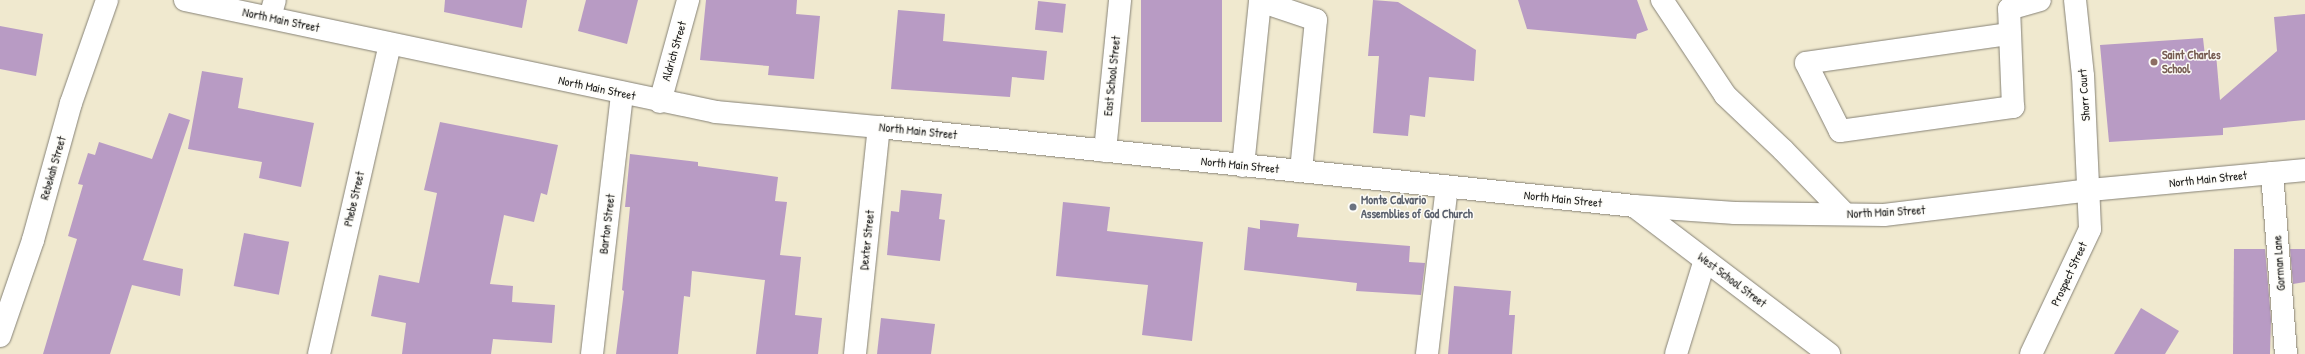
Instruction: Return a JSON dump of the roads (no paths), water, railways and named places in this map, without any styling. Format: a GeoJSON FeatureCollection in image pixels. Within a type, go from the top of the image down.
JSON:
{"type":"FeatureCollection","features":[{"type":"Feature","properties":{"kind":"street","name":"Rebekah Street"},"geometry":{"type":"LineString","coordinates":[[0,336],[33,240],[71,103],[107,0]]}},
{"type":"Feature","properties":{"kind":"street","name":"North Main Street"},"geometry":{"type":"LineString","coordinates":[[185,0],[272,9],[390,44],[660,102],[724,113],[879,127],[1634,206],[1735,214],[1891,214],[2090,190],[2305,170]]}},
{"type":"Feature","properties":{"kind":"street","name":"Aldrich Street"},"geometry":{"type":"LineString","coordinates":[[660,102],[688,0]]}},
{"type":"Feature","properties":{"kind":"street","name":"East School Street"},"geometry":{"type":"LineString","coordinates":[[1104,151],[1120,0]]}},
{"type":"Feature","properties":{"kind":"street"},"geometry":{"type":"LineString","coordinates":[[1243,166],[1260,0],[1316,20],[1301,171]]}},
{"type":"Feature","properties":{"kind":"street"},"geometry":{"type":"LineString","coordinates":[[1662,0],[1725,94],[1783,150],[1845,214]]}},
{"type":"Feature","properties":{"kind":"street"},"geometry":{"type":"LineString","coordinates":[[2010,34],[1806,63],[1840,131],[2013,107],[2010,34],[2008,9],[2040,0]]}},
{"type":"Feature","properties":{"kind":"street","name":"Shorr Court"},"geometry":{"type":"LineString","coordinates":[[2075,0],[2083,76],[2090,190]]}},
{"type":"Feature","properties":{"kind":"street","name":"Phebe Street"},"geometry":{"type":"LineString","coordinates":[[319,354],[390,44]]}},
{"type":"Feature","properties":{"kind":"street","name":"Barton Street"},"geometry":{"type":"LineString","coordinates":[[592,354],[622,93]]}},
{"type":"Feature","properties":{"kind":"street","name":"Dexter Street"},"geometry":{"type":"LineString","coordinates":[[855,354],[879,127]]}},
{"type":"Feature","properties":{"kind":"street","name":"Gorman Lane"},"geometry":{"type":"LineString","coordinates":[[2272,173],[2286,354]]}},
{"type":"Feature","properties":{"kind":"street"},"geometry":{"type":"LineString","coordinates":[[1427,354],[1447,186]]}},
{"type":"Feature","properties":{"kind":"street","name":"Prospect Street"},"geometry":{"type":"LineString","coordinates":[[2031,354],[2090,229],[2090,190]]}},
{"type":"Feature","properties":{"kind":"street","name":"West School Street"},"geometry":{"type":"LineString","coordinates":[[1634,206],[1829,354]]}},
{"type":"Feature","properties":{"kind":"street"},"geometry":{"type":"LineString","coordinates":[[1676,354],[1705,260]]}},
{"type":"Feature","properties":{"kind":"place","name":"Saint Charles School"},"geometry":{"type":"Point","coordinates":[2154,62]}},
{"type":"Feature","properties":{"kind":"place","name":"Monte Calvario Assemblies of God Church"},"geometry":{"type":"Point","coordinates":[1353,207]}}]}
